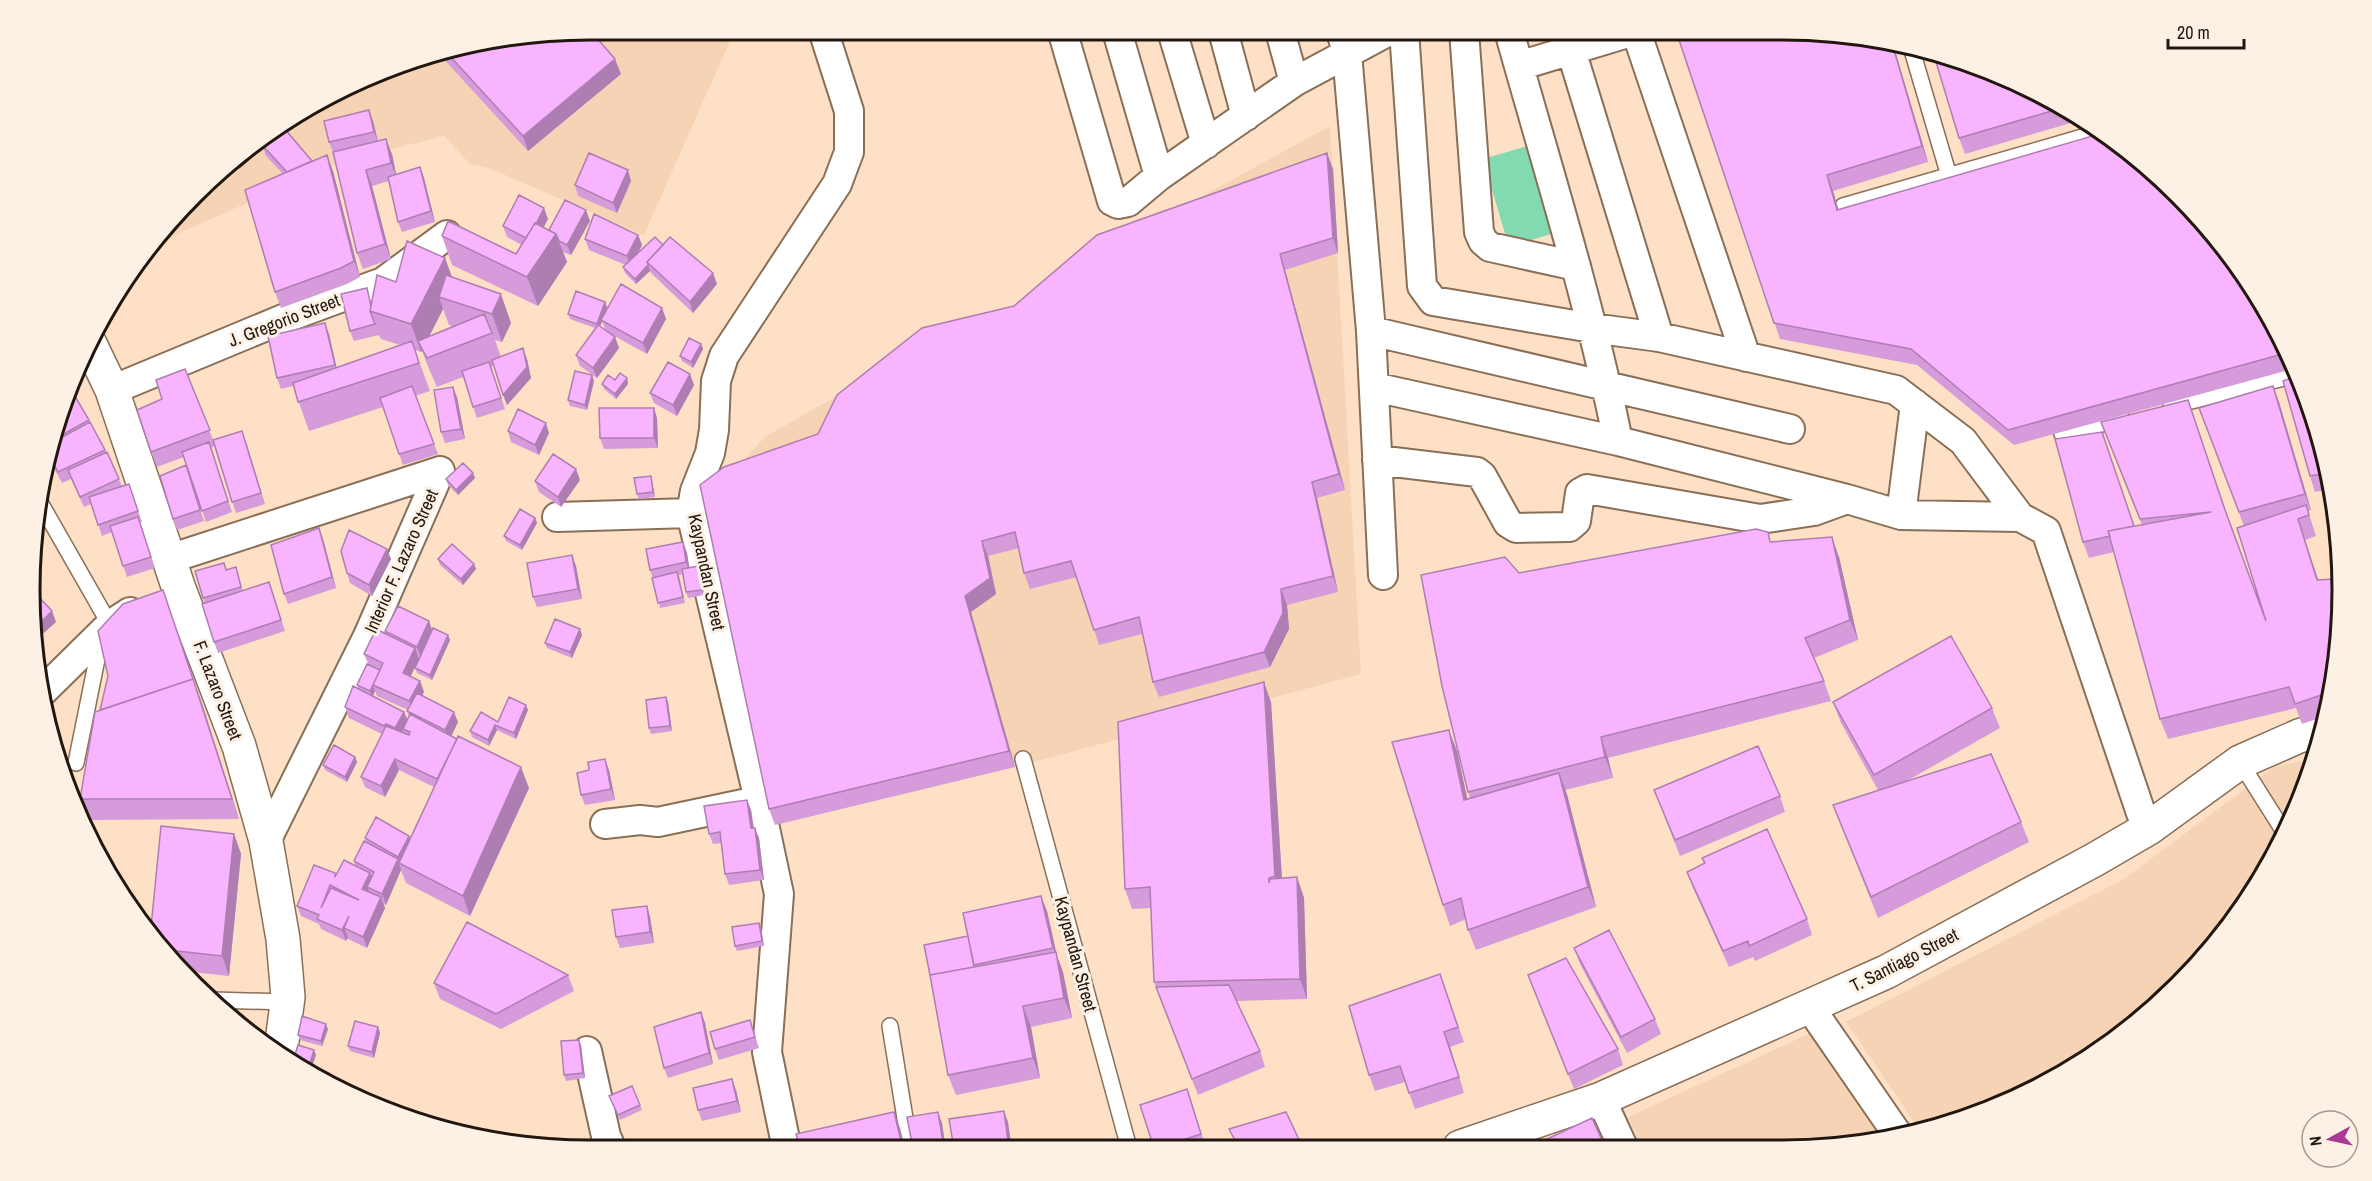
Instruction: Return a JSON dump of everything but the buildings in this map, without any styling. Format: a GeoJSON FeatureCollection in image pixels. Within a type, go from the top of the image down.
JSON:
{"type":"FeatureCollection","features":[{"type":"Feature","properties":{"kind":"main road","name":"F. Lazaro Street"},"geometry":{"type":"LineString","coordinates":[[94,353],[112,390],[169,558],[162,596],[239,746],[266,841],[283,939],[288,1002],[282,1045]]}},
{"type":"Feature","properties":{"kind":"main road","name":"T. Santiago Street"},"geometry":{"type":"LineString","coordinates":[[1482,1140],[1601,1100],[1886,972],[2149,828],[2240,762],[2313,731]]}},
{"type":"Feature","properties":{"kind":"street","name":"Kaypandan Street"},"geometry":{"type":"LineString","coordinates":[[786,1140],[767,1052],[779,894],[691,513],[695,491],[710,453],[714,430],[716,381],[724,356],[837,184],[849,152],[849,111],[826,40]]}},
{"type":"Feature","properties":{"kind":"street"},"geometry":{"type":"LineString","coordinates":[[1065,40],[1112,201],[1118,204],[1128,202],[1159,176],[1294,82],[1344,42]]}},
{"type":"Feature","properties":{"kind":"street"},"geometry":{"type":"LineString","coordinates":[[1120,40],[1159,176]]}},
{"type":"Feature","properties":{"kind":"street"},"geometry":{"type":"LineString","coordinates":[[1175,40],[1206,144]]}},
{"type":"Feature","properties":{"kind":"street"},"geometry":{"type":"LineString","coordinates":[[1225,40],[1246,116]]}},
{"type":"Feature","properties":{"kind":"street"},"geometry":{"type":"LineString","coordinates":[[1282,40],[1294,82]]}},
{"type":"Feature","properties":{"kind":"street"},"geometry":{"type":"LineString","coordinates":[[1405,40],[1422,286],[1433,301],[1659,337],[1896,390],[1963,441],[2020,517],[2046,531],[2141,813],[2149,828]]}},
{"type":"Feature","properties":{"kind":"street"},"geometry":{"type":"LineString","coordinates":[[1465,40],[1479,232],[1483,241],[1490,247],[1576,266]]}},
{"type":"Feature","properties":{"kind":"street"},"geometry":{"type":"LineString","coordinates":[[1512,40],[1576,266],[1618,441]]}},
{"type":"Feature","properties":{"kind":"street"},"geometry":{"type":"LineString","coordinates":[[1519,66],[1605,40]]}},
{"type":"Feature","properties":{"kind":"street"},"geometry":{"type":"LineString","coordinates":[[1638,40],[1746,357]]}},
{"type":"Feature","properties":{"kind":"street"},"geometry":{"type":"LineString","coordinates":[[1344,42],[1371,331],[1383,575]]}},
{"type":"Feature","properties":{"kind":"street"},"geometry":{"type":"LineString","coordinates":[[1571,50],[1659,337]]}},
{"type":"Feature","properties":{"kind":"street","name":"J. Gregorio Street"},"geometry":{"type":"LineString","coordinates":[[112,390],[288,317],[384,282],[447,235]]}},
{"type":"Feature","properties":{"kind":"street"},"geometry":{"type":"LineString","coordinates":[[1371,331],[1790,429]]}},
{"type":"Feature","properties":{"kind":"street"},"geometry":{"type":"LineString","coordinates":[[1374,387],[1618,441],[1847,499],[1901,515],[2020,517]]}},
{"type":"Feature","properties":{"kind":"street"},"geometry":{"type":"LineString","coordinates":[[1901,515],[1915,404]]}},
{"type":"Feature","properties":{"kind":"street"},"geometry":{"type":"LineString","coordinates":[[1377,460],[1477,471],[1508,523],[1516,528],[1569,526],[1576,521],[1580,493],[1587,489],[1760,519],[1814,511],[1847,499]]}},
{"type":"Feature","properties":{"kind":"street","name":"Interior F. Lazaro Street"},"geometry":{"type":"LineString","coordinates":[[169,558],[440,471],[368,636],[266,841]]}},
{"type":"Feature","properties":{"kind":"street"},"geometry":{"type":"LineString","coordinates":[[557,517],[691,513]]}},
{"type":"Feature","properties":{"kind":"street"},"geometry":{"type":"LineString","coordinates":[[49,685],[103,631],[162,596]]}},
{"type":"Feature","properties":{"kind":"street"},"geometry":{"type":"LineString","coordinates":[[605,824],[640,820],[658,822],[759,800]]}},
{"type":"Feature","properties":{"kind":"street"},"geometry":{"type":"LineString","coordinates":[[1809,1006],[1894,1129]]}},
{"type":"Feature","properties":{"kind":"street"},"geometry":{"type":"LineString","coordinates":[[587,1051],[608,1140]]}},
{"type":"Feature","properties":{"kind":"street"},"geometry":{"type":"LineString","coordinates":[[1601,1100],[1620,1140]]}},
{"type":"Feature","properties":{"kind":"lane"},"geometry":{"type":"LineString","coordinates":[[1914,57],[1949,176]]}},
{"type":"Feature","properties":{"kind":"lane"},"geometry":{"type":"LineString","coordinates":[[1843,206],[2090,135]]}},
{"type":"Feature","properties":{"kind":"lane"},"geometry":{"type":"LineString","coordinates":[[2062,434],[2289,377]]}},
{"type":"Feature","properties":{"kind":"lane"},"geometry":{"type":"LineString","coordinates":[[46,514],[103,631],[76,763]]}},
{"type":"Feature","properties":{"kind":"lane","name":"Kaypandan Street"},"geometry":{"type":"LineString","coordinates":[[1023,759],[1127,1140]]}},
{"type":"Feature","properties":{"kind":"lane"},"geometry":{"type":"LineString","coordinates":[[2240,762],[2279,824]]}},
{"type":"Feature","properties":{"kind":"lane"},"geometry":{"type":"LineString","coordinates":[[224,1000],[288,1002]]}},
{"type":"Feature","properties":{"kind":"lane"},"geometry":{"type":"LineString","coordinates":[[890,1026],[909,1140]]}},
{"type":"Feature","properties":{"kind":"shaded area"},"geometry":{"type":"Polygon","coordinates":[[[590,40],[731,40],[644,235],[489,168],[470,164],[444,136],[344,161],[181,232],[163,245],[228,177],[285,133],[347,97],[414,70],[448,59],[519,45],[590,40]]]}},
{"type":"Feature","properties":{"kind":"shaded area"},"geometry":{"type":"Polygon","coordinates":[[[1330,126],[1361,674],[1015,767],[775,825],[706,501],[765,437],[927,344],[1020,322],[1102,251],[1330,126]]]}},
{"type":"Feature","properties":{"kind":"shaded area"},"geometry":{"type":"Polygon","coordinates":[[[2304,760],[2290,801],[2258,866],[2218,925],[2170,979],[2116,1027],[2056,1067],[1992,1099],[1916,1124],[1846,1022],[2124,879],[2274,767],[2304,760]]]}},
{"type":"Feature","properties":{"kind":"shaded area"},"geometry":{"type":"Polygon","coordinates":[[[1813,1032],[1881,1131],[1817,1139],[1639,1140],[1628,1117],[1813,1032]]]}},
{"type":"Feature","properties":{"kind":"green space"},"geometry":{"type":"Polygon","coordinates":[[[1528,146],[1554,233],[1509,247],[1483,159],[1528,146]]]}}]}
